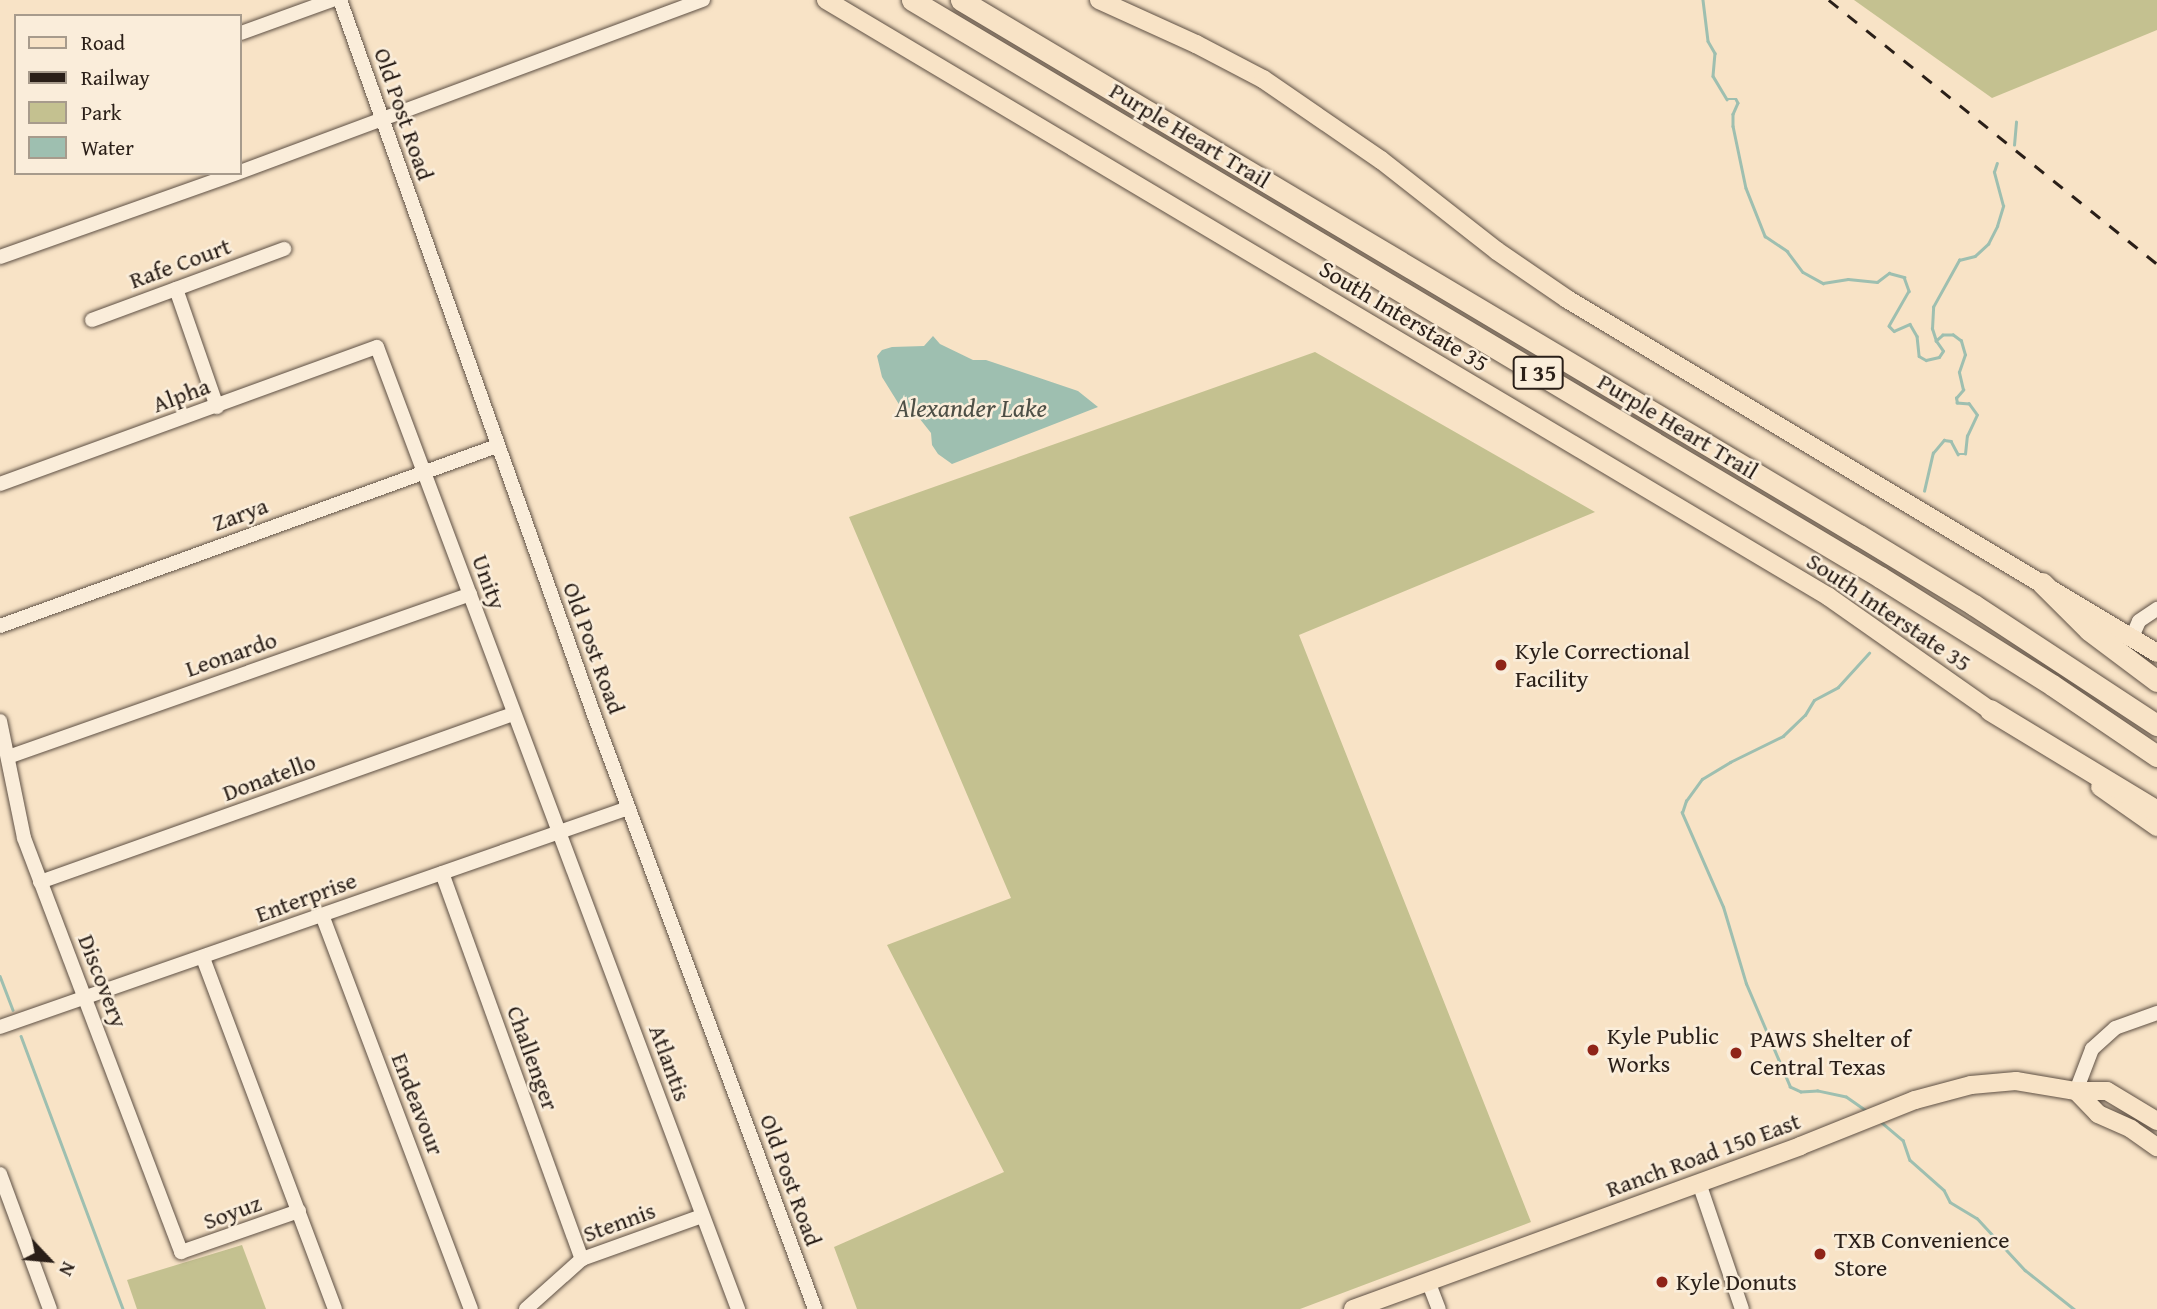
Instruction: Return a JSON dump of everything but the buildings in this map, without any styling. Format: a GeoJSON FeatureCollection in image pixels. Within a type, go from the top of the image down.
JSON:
{"type":"FeatureCollection","features":[{"type":"Feature","properties":{"kind":"highway","name":"Purple Heart Trail"},"geometry":{"type":"LineString","coordinates":[[912,0],[1881,577],[2052,684],[2157,756]]}},
{"type":"Feature","properties":{"kind":"highway","name":"Purple Heart Trail"},"geometry":{"type":"LineString","coordinates":[[961,0],[1894,556],[2038,646],[2157,725]]}},
{"type":"Feature","properties":{"kind":"highway"},"geometry":{"type":"LineString","coordinates":[[2042,583],[2088,630],[2157,681]]}},
{"type":"Feature","properties":{"kind":"highway"},"geometry":{"type":"LineString","coordinates":[[1990,710],[2157,811]]}},
{"type":"Feature","properties":{"kind":"main road","name":"South Interstate 35"},"geometry":{"type":"LineString","coordinates":[[826,0],[1829,597],[2157,827]]}},
{"type":"Feature","properties":{"kind":"main road"},"geometry":{"type":"LineString","coordinates":[[1099,0],[1196,44],[1262,79],[1381,160],[1497,251],[1567,299],[2157,653]]}},
{"type":"Feature","properties":{"kind":"main road","name":"Ranch Road 150 East"},"geometry":{"type":"LineString","coordinates":[[1353,1309],[1699,1183],[1915,1100],[1971,1085],[2016,1081],[2076,1091],[2107,1091],[2157,1121]]}},
{"type":"Feature","properties":{"kind":"main road"},"geometry":{"type":"LineString","coordinates":[[2076,1091],[2098,1114],[2132,1129],[2157,1147]]}},
{"type":"Feature","properties":{"kind":"street"},"geometry":{"type":"LineString","coordinates":[[242,33],[332,0]]}},
{"type":"Feature","properties":{"kind":"street","name":"Old Post Road"},"geometry":{"type":"LineString","coordinates":[[340,0],[497,446],[815,1309]]}},
{"type":"Feature","properties":{"kind":"street"},"geometry":{"type":"LineString","coordinates":[[242,171],[703,0]]}},
{"type":"Feature","properties":{"kind":"street"},"geometry":{"type":"LineString","coordinates":[[0,257],[232,175]]}},
{"type":"Feature","properties":{"kind":"street","name":"Rafe Court"},"geometry":{"type":"LineString","coordinates":[[92,320],[284,249]]}},
{"type":"Feature","properties":{"kind":"street"},"geometry":{"type":"LineString","coordinates":[[176,289],[217,407]]}},
{"type":"Feature","properties":{"kind":"street","name":"Alpha"},"geometry":{"type":"LineString","coordinates":[[0,484],[377,347]]}},
{"type":"Feature","properties":{"kind":"street","name":"Unity"},"geometry":{"type":"LineString","coordinates":[[377,347],[513,714],[561,831]]}},
{"type":"Feature","properties":{"kind":"street","name":"Zarya"},"geometry":{"type":"LineString","coordinates":[[0,626],[497,446]]}},
{"type":"Feature","properties":{"kind":"street","name":"Leonardo"},"geometry":{"type":"LineString","coordinates":[[8,757],[470,594]]}},
{"type":"Feature","properties":{"kind":"street"},"geometry":{"type":"LineString","coordinates":[[2132,637],[2139,621],[2157,609]]}},
{"type":"Feature","properties":{"kind":"street","name":"Donatello"},"geometry":{"type":"LineString","coordinates":[[40,882],[513,714]]}},
{"type":"Feature","properties":{"kind":"street","name":"Discovery"},"geometry":{"type":"LineString","coordinates":[[0,721],[24,838],[181,1252]]}},
{"type":"Feature","properties":{"kind":"street","name":"Enterprise"},"geometry":{"type":"LineString","coordinates":[[0,1027],[628,807]]}},
{"type":"Feature","properties":{"kind":"street","name":"Atlantis"},"geometry":{"type":"LineString","coordinates":[[561,831],[738,1309]]}},
{"type":"Feature","properties":{"kind":"street","name":"Challenger"},"geometry":{"type":"LineString","coordinates":[[442,873],[582,1259]]}},
{"type":"Feature","properties":{"kind":"street","name":"Endeavour"},"geometry":{"type":"LineString","coordinates":[[322,915],[471,1309]]}},
{"type":"Feature","properties":{"kind":"street"},"geometry":{"type":"LineString","coordinates":[[203,958],[335,1309]]}},
{"type":"Feature","properties":{"kind":"street"},"geometry":{"type":"LineString","coordinates":[[2076,1091],[2092,1049],[2115,1028],[2157,1013]]}},
{"type":"Feature","properties":{"kind":"street"},"geometry":{"type":"LineString","coordinates":[[0,1174],[50,1309]]}},
{"type":"Feature","properties":{"kind":"street"},"geometry":{"type":"LineString","coordinates":[[1699,1183],[1742,1309]]}},
{"type":"Feature","properties":{"kind":"street","name":"Soyuz"},"geometry":{"type":"LineString","coordinates":[[181,1252],[299,1211]]}},
{"type":"Feature","properties":{"kind":"street","name":"Stennis"},"geometry":{"type":"LineString","coordinates":[[526,1309],[582,1259],[702,1216]]}},
{"type":"Feature","properties":{"kind":"street"},"geometry":{"type":"LineString","coordinates":[[1428,1281],[1439,1309]]}},
{"type":"Feature","properties":{"kind":"green space"},"geometry":{"type":"Polygon","coordinates":[[[1854,0],[2157,0],[2157,30],[1992,98],[1854,0]]]}},
{"type":"Feature","properties":{"kind":"green space"},"geometry":{"type":"Polygon","coordinates":[[[1315,352],[1595,512],[1299,635],[1531,1222],[1300,1309],[857,1309],[834,1247],[1004,1172],[887,945],[1011,898],[849,517],[1315,352]]]}},
{"type":"Feature","properties":{"kind":"green space"},"geometry":{"type":"Polygon","coordinates":[[[242,1245],[266,1309],[137,1309],[127,1280],[242,1245]]]}},
{"type":"Feature","properties":{"kind":"water","name":"Alexander Lake"},"geometry":{"type":"Polygon","coordinates":[[[933,336],[940,344],[973,360],[986,360],[1078,391],[1098,407],[952,464],[938,454],[932,445],[931,433],[912,409],[900,406],[882,377],[877,356],[882,350],[892,347],[924,346],[933,336]]]}},
{"type":"Feature","properties":{"kind":"waterway"},"geometry":{"type":"LineString","coordinates":[[1703,0],[1708,41],[1715,53],[1713,76],[1727,99],[1736,99],[1738,103],[1733,114],[1733,126],[1746,188],[1765,236],[1787,251],[1803,272],[1823,283],[1848,279],[1877,282],[1889,273],[1904,277],[1909,291],[1889,326],[1894,331],[1910,324],[1917,336],[1919,356],[1926,360],[1939,357],[1943,351],[1936,341]]}},
{"type":"Feature","properties":{"kind":"waterway"},"geometry":{"type":"LineString","coordinates":[[2014,145],[2016,122]]}},
{"type":"Feature","properties":{"kind":"waterway"},"geometry":{"type":"LineString","coordinates":[[1924,491],[1933,453],[1944,440],[1951,441],[1958,454],[1965,454],[1967,436],[1977,415],[1969,404],[1957,403],[1956,398],[1963,390],[1959,372],[1965,355],[1961,341],[1953,335],[1943,335],[1936,341],[1932,329],[1933,307],[1959,260],[1975,256],[1988,244],[1997,226],[2003,206],[1994,172],[1997,163]]}},
{"type":"Feature","properties":{"kind":"waterway"},"geometry":{"type":"LineString","coordinates":[[1866,1111],[1846,1097],[1818,1091],[1801,1092],[1790,1087],[1746,984],[1723,907],[1682,813],[1686,801],[1702,779],[1783,736],[1805,715],[1814,700],[1838,687],[1869,653]]}},
{"type":"Feature","properties":{"kind":"waterway"},"geometry":{"type":"LineString","coordinates":[[0,976],[13,1010]]}},
{"type":"Feature","properties":{"kind":"waterway"},"geometry":{"type":"LineString","coordinates":[[21,1036],[123,1309]]}},
{"type":"Feature","properties":{"kind":"waterway"},"geometry":{"type":"LineString","coordinates":[[1880,1121],[1903,1140],[1910,1160],[1944,1190],[1950,1202],[1977,1218],[2025,1270],[2074,1309]]}},
{"type":"Feature","properties":{"kind":"railway"},"geometry":{"type":"LineString","coordinates":[[1829,0],[2157,264]]}},
{"type":"Feature","properties":{"kind":"place","name":"Kyle Correctional Facility"},"geometry":{"type":"Point","coordinates":[1501,665]}},
{"type":"Feature","properties":{"kind":"place","name":"Kyle Public Works"},"geometry":{"type":"Point","coordinates":[1593,1050]}},
{"type":"Feature","properties":{"kind":"place","name":"PAWS Shelter of Central Texas"},"geometry":{"type":"Point","coordinates":[1736,1053]}},
{"type":"Feature","properties":{"kind":"place","name":"TXB Convenience Store"},"geometry":{"type":"Point","coordinates":[1820,1254]}},
{"type":"Feature","properties":{"kind":"place","name":"Kyle Donuts"},"geometry":{"type":"Point","coordinates":[1662,1282]}}]}
